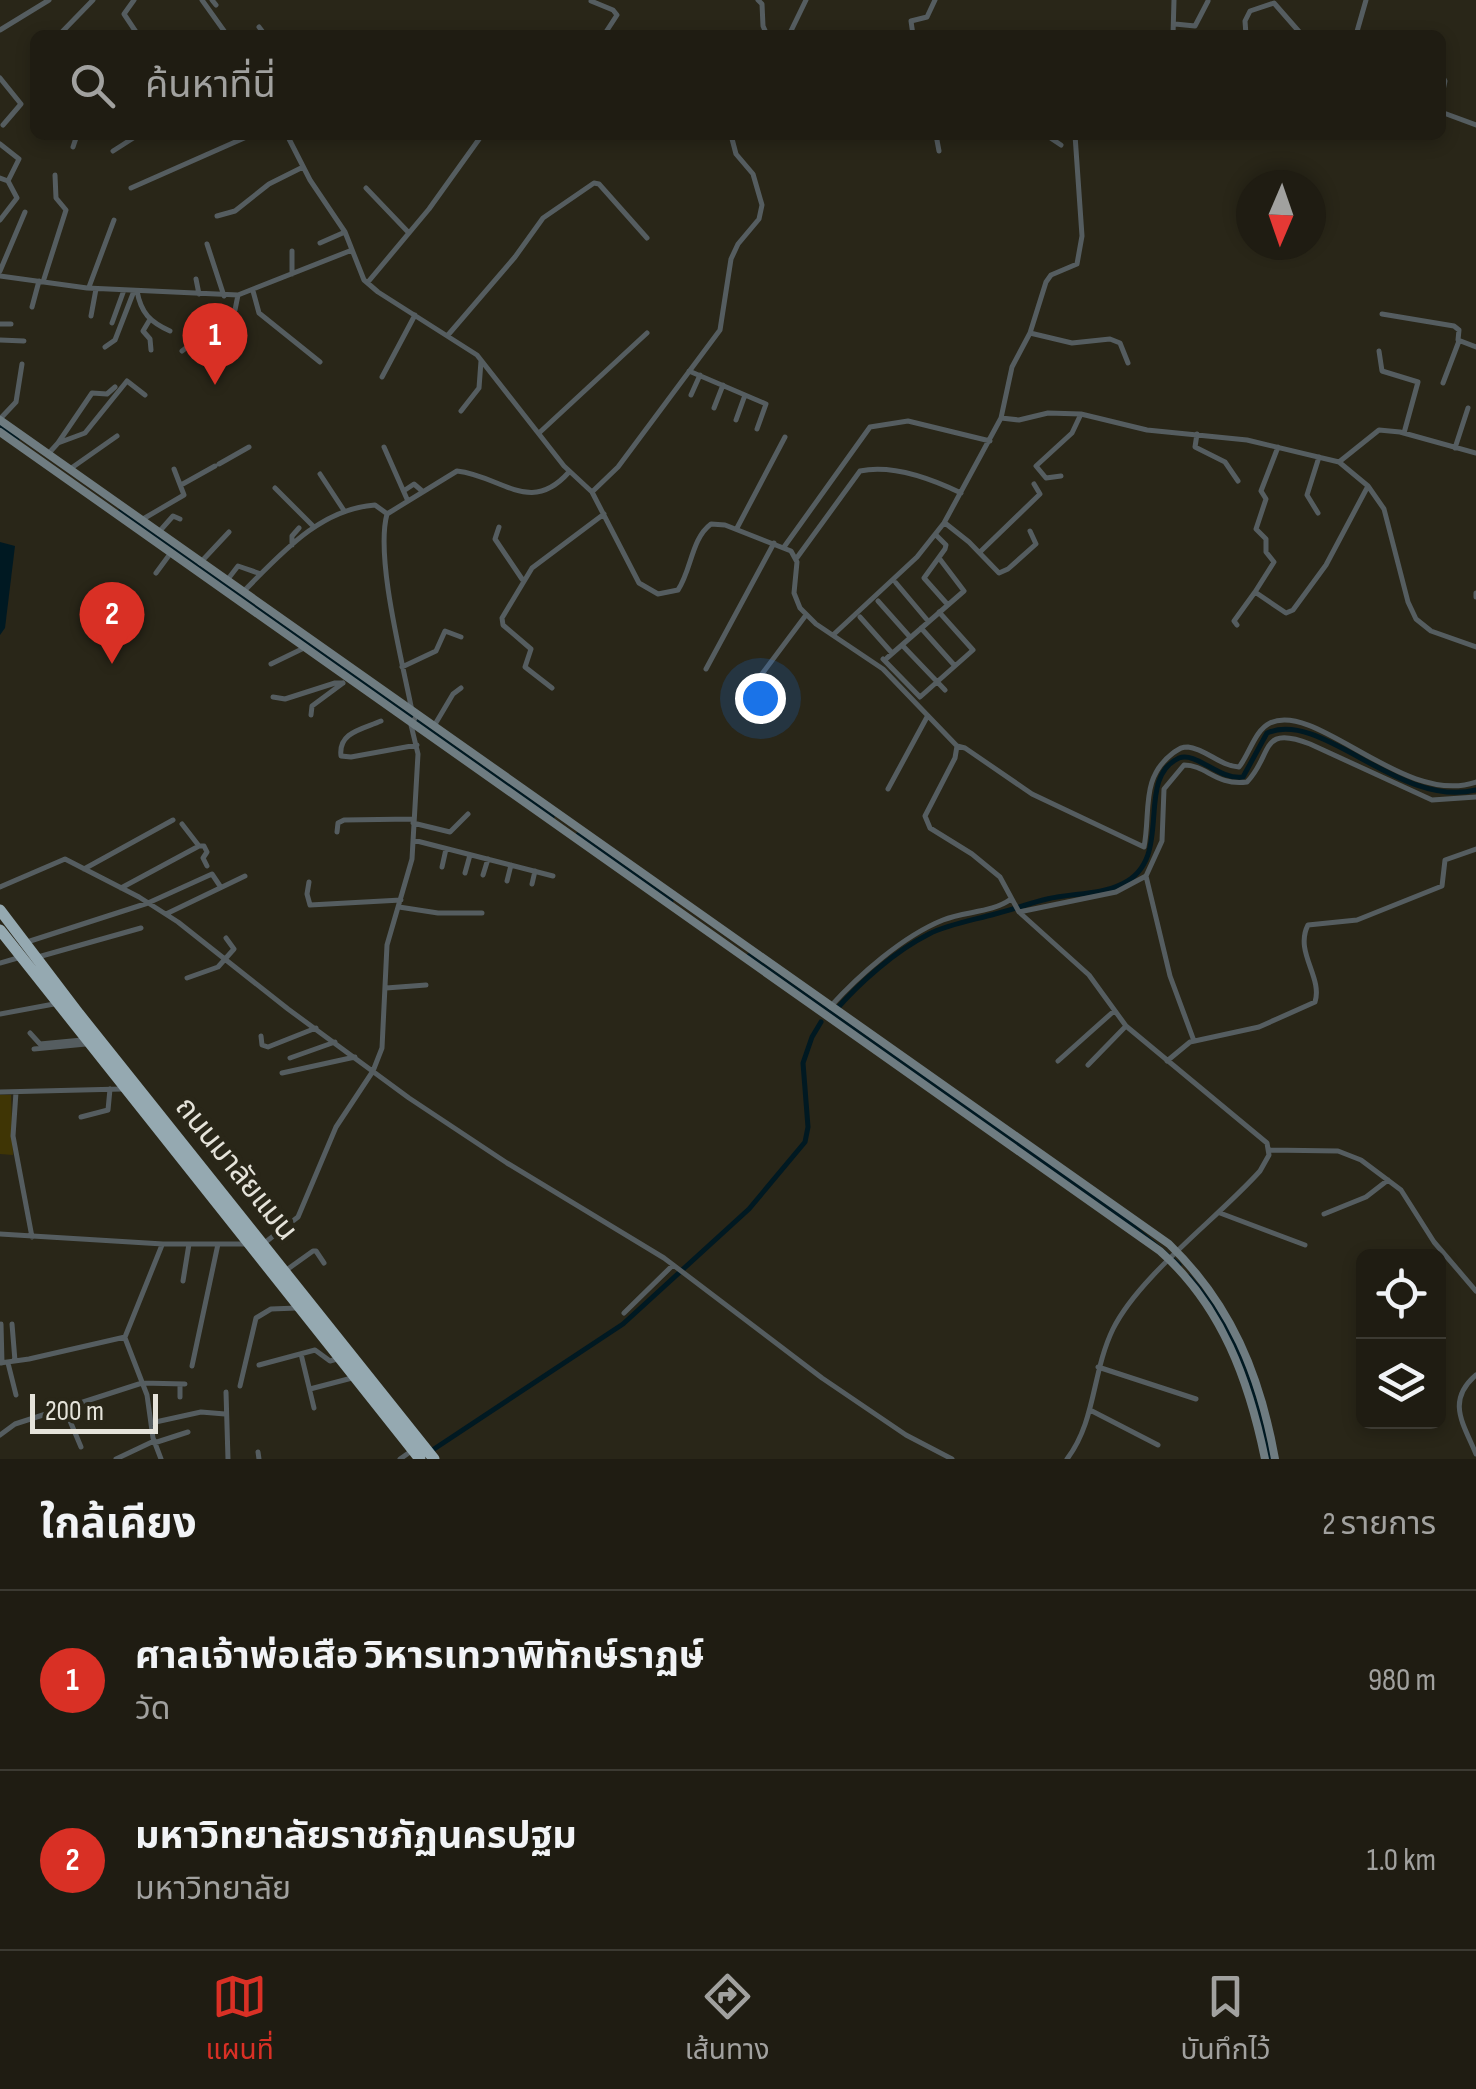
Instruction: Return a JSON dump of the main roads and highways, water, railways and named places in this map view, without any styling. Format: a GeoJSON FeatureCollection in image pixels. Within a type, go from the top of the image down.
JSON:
{"type":"FeatureCollection","features":[{"type":"Feature","properties":{"kind":"highway","name":"ถนนมาลัยแมน"},"geometry":{"type":"LineString","coordinates":[[0,910],[355,1378],[416,1450],[434,1459]]}},
{"type":"Feature","properties":{"kind":"highway","name":"ถนนมาลัยแมน"},"geometry":{"type":"LineString","coordinates":[[0,930],[87,1045],[257,1244],[285,1271],[416,1450]]}},
{"type":"Feature","properties":{"kind":"water"},"geometry":{"type":"Polygon","coordinates":[[[0,542],[15,546],[5,628],[0,635],[0,542]]]}},
{"type":"Feature","properties":{"kind":"waterway"},"geometry":{"type":"LineString","coordinates":[[0,426],[17,440]]}},
{"type":"Feature","properties":{"kind":"waterway"},"geometry":{"type":"LineString","coordinates":[[120,512],[552,817]]}},
{"type":"Feature","properties":{"kind":"waterway"},"geometry":{"type":"LineString","coordinates":[[834,1012],[878,968],[929,934],[1040,901],[1122,884],[1138,872],[1147,857],[1158,783],[1166,768],[1179,758],[1193,759],[1226,775],[1243,777],[1267,733],[1289,729],[1312,734],[1419,786],[1447,792],[1476,790]]}},
{"type":"Feature","properties":{"kind":"waterway"},"geometry":{"type":"LineString","coordinates":[[578,835],[671,901]]}},
{"type":"Feature","properties":{"kind":"waterway"},"geometry":{"type":"LineString","coordinates":[[749,956],[1123,1218],[1179,1265]]}},
{"type":"Feature","properties":{"kind":"waterway"},"geometry":{"type":"LineString","coordinates":[[428,1453],[623,1324],[749,1209],[805,1142],[808,1127],[803,1063],[821,1022]]}},
{"type":"Feature","properties":{"kind":"waterway"},"geometry":{"type":"LineString","coordinates":[[1189,1277],[1220,1318],[1242,1362],[1269,1459]]}},
{"type":"Feature","properties":{"kind":"place","name":"ศาลเจ้าพ่อเสือ วิหารเทวาพิทักษ์ราฏษ์"},"geometry":{"type":"Point","coordinates":[215,385]}},
{"type":"Feature","properties":{"kind":"place","name":"มหาวิทยาลัยราชภัฏนครปฐม"},"geometry":{"type":"Point","coordinates":[112,664]}}]}
